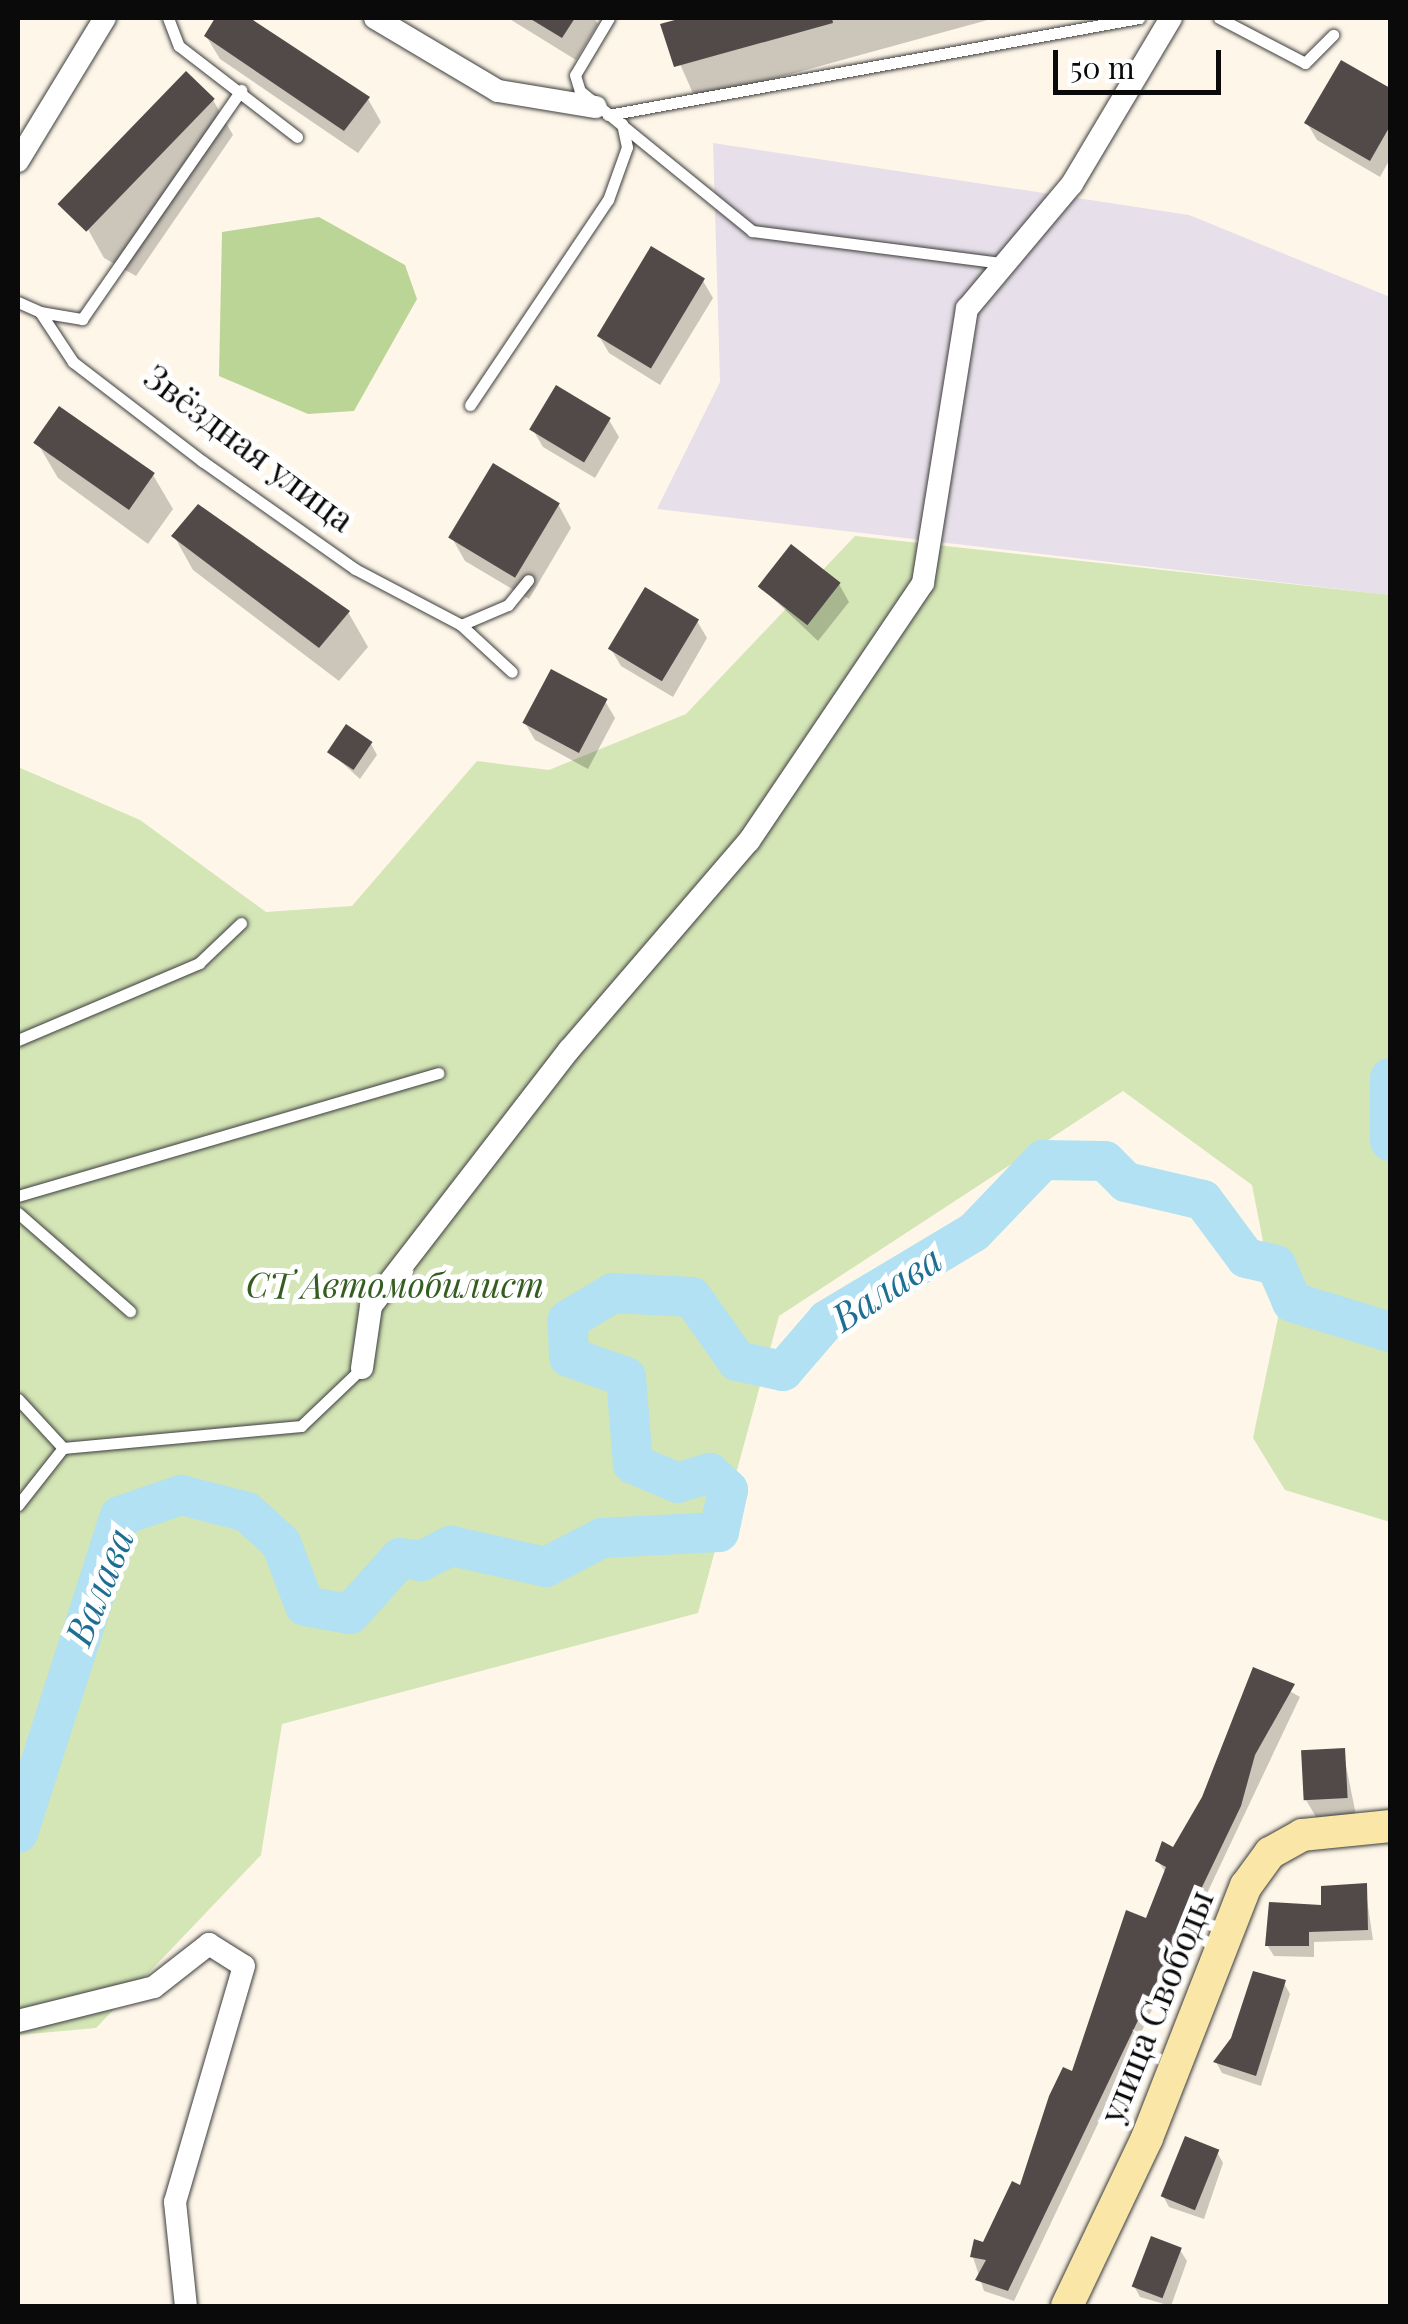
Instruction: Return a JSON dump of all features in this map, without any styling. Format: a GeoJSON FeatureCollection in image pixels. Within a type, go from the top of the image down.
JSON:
{"type":"FeatureCollection","features":[{"type":"Feature","properties":{"kind":"main road","name":"улица Свободы"},"geometry":{"type":"LineString","coordinates":[[1066,2306],[1147,2138],[1246,1886],[1270,1853],[1302,1835],[1390,1826]]}},
{"type":"Feature","properties":{"kind":"street"},"geometry":{"type":"LineString","coordinates":[[18,161],[106,18]]}},
{"type":"Feature","properties":{"kind":"street"},"geometry":{"type":"LineString","coordinates":[[375,18],[498,91],[602,111]]}},
{"type":"Feature","properties":{"kind":"street"},"geometry":{"type":"LineString","coordinates":[[362,1368],[371,1306],[569,1050],[749,841],[923,582],[966,308],[1002,263],[1025,248],[1072,184],[1171,18]]}},
{"type":"Feature","properties":{"kind":"street"},"geometry":{"type":"LineString","coordinates":[[18,2021],[154,1987],[210,1944],[244,1966],[175,2202],[186,2306]]}},
{"type":"Feature","properties":{"kind":"lane"},"geometry":{"type":"LineString","coordinates":[[168,18],[179,46],[241,90],[297,138]]}},
{"type":"Feature","properties":{"kind":"lane"},"geometry":{"type":"LineString","coordinates":[[609,18],[575,76],[602,111],[752,231],[1002,263]]}},
{"type":"Feature","properties":{"kind":"lane"},"geometry":{"type":"LineString","coordinates":[[602,111],[1139,18]]}},
{"type":"Feature","properties":{"kind":"lane"},"geometry":{"type":"LineString","coordinates":[[1219,18],[1304,63],[1333,36]]}},
{"type":"Feature","properties":{"kind":"lane"},"geometry":{"type":"LineString","coordinates":[[18,302],[40,312],[82,319],[241,90]]}},
{"type":"Feature","properties":{"kind":"lane"},"geometry":{"type":"LineString","coordinates":[[470,405],[608,200],[627,147],[622,124]]}},
{"type":"Feature","properties":{"kind":"lane","name":"Звёздная улица"},"geometry":{"type":"LineString","coordinates":[[40,312],[74,362],[202,462],[355,569],[461,625],[512,672]]}},
{"type":"Feature","properties":{"kind":"lane"},"geometry":{"type":"LineString","coordinates":[[461,625],[508,604],[528,580]]}},
{"type":"Feature","properties":{"kind":"lane"},"geometry":{"type":"LineString","coordinates":[[18,1040],[199,964],[241,923]]}},
{"type":"Feature","properties":{"kind":"lane"},"geometry":{"type":"LineString","coordinates":[[18,1196],[438,1073]]}},
{"type":"Feature","properties":{"kind":"lane"},"geometry":{"type":"LineString","coordinates":[[18,1213],[130,1310]]}},
{"type":"Feature","properties":{"kind":"lane"},"geometry":{"type":"LineString","coordinates":[[18,1505],[63,1448],[301,1426],[362,1368]]}},
{"type":"Feature","properties":{"kind":"lane"},"geometry":{"type":"LineString","coordinates":[[18,1399],[63,1448]]}},
{"type":"Feature","properties":{"kind":"shaded area"},"geometry":{"type":"Polygon","coordinates":[[[713,143],[1189,215],[1390,297],[1390,595],[657,509],[720,382],[713,143]]]}},
{"type":"Feature","properties":{"kind":"green space"},"geometry":{"type":"Polygon","coordinates":[[[319,217],[405,265],[417,299],[354,411],[308,414],[219,376],[222,232],[319,217]]]}},
{"type":"Feature","properties":{"kind":"green space","name":"СТ Автомобилист"},"geometry":{"type":"Polygon","coordinates":[[[855,536],[1390,595],[1390,1522],[1285,1490],[1253,1438],[1278,1318],[1252,1185],[1123,1091],[779,1316],[698,1613],[282,1724],[261,1855],[96,2028],[18,2035],[18,767],[140,820],[266,912],[352,906],[477,761],[549,770],[686,714],[855,536]]]}},
{"type":"Feature","properties":{"kind":"building"},"geometry":{"type":"Polygon","coordinates":[[[215,18],[250,18],[370,97],[344,131],[204,36],[215,18]]]}},
{"type":"Feature","properties":{"kind":"building"},"geometry":{"type":"Polygon","coordinates":[[[529,18],[575,18],[562,38],[529,18]]]}},
{"type":"Feature","properties":{"kind":"building"},"geometry":{"type":"Polygon","coordinates":[[[682,18],[832,18],[833,23],[674,67],[660,24],[682,18]]]}},
{"type":"Feature","properties":{"kind":"building"},"geometry":{"type":"Polygon","coordinates":[[[1341,60],[1390,88],[1390,126],[1370,161],[1304,123],[1341,60]]]}},
{"type":"Feature","properties":{"kind":"building"},"geometry":{"type":"Polygon","coordinates":[[[186,71],[215,99],[86,232],[57,204],[186,71]]]}},
{"type":"Feature","properties":{"kind":"building"},"geometry":{"type":"Polygon","coordinates":[[[651,246],[705,278],[651,368],[597,336],[651,246]]]}},
{"type":"Feature","properties":{"kind":"building"},"geometry":{"type":"Polygon","coordinates":[[[556,385],[611,418],[584,463],[529,430],[556,385]]]}},
{"type":"Feature","properties":{"kind":"building"},"geometry":{"type":"Polygon","coordinates":[[[59,406],[155,473],[129,510],[33,443],[59,406]]]}},
{"type":"Feature","properties":{"kind":"building"},"geometry":{"type":"Polygon","coordinates":[[[493,463],[560,503],[515,578],[448,538],[493,463]]]}},
{"type":"Feature","properties":{"kind":"building"},"geometry":{"type":"Polygon","coordinates":[[[198,504],[350,611],[319,648],[171,536],[198,504]]]}},
{"type":"Feature","properties":{"kind":"building"},"geometry":{"type":"Polygon","coordinates":[[[791,544],[841,583],[807,625],[758,587],[791,544]]]}},
{"type":"Feature","properties":{"kind":"building"},"geometry":{"type":"Polygon","coordinates":[[[645,587],[699,619],[662,681],[608,649],[645,587]]]}},
{"type":"Feature","properties":{"kind":"building"},"geometry":{"type":"Polygon","coordinates":[[[551,669],[608,699],[579,753],[522,723],[551,669]]]}},
{"type":"Feature","properties":{"kind":"building"},"geometry":{"type":"Polygon","coordinates":[[[346,724],[373,742],[354,770],[327,752],[346,724]]]}},
{"type":"Feature","properties":{"kind":"building"},"geometry":{"type":"Polygon","coordinates":[[[1253,1667],[1295,1684],[1255,1755],[1241,1806],[1008,2291],[975,2280],[986,2260],[970,2257],[974,2239],[983,2242],[1012,2181],[1020,2185],[1049,2096],[1063,2067],[1072,2071],[1126,1910],[1146,1918],[1166,1867],[1155,1861],[1162,1841],[1173,1847],[1202,1797],[1253,1667]]]}},
{"type":"Feature","properties":{"kind":"building"},"geometry":{"type":"Polygon","coordinates":[[[1345,1748],[1348,1798],[1304,1800],[1301,1750],[1345,1748]]]}},
{"type":"Feature","properties":{"kind":"building"},"geometry":{"type":"Polygon","coordinates":[[[1367,1883],[1368,1930],[1309,1932],[1309,1946],[1265,1946],[1269,1902],[1321,1905],[1321,1886],[1367,1883]]]}},
{"type":"Feature","properties":{"kind":"building"},"geometry":{"type":"Polygon","coordinates":[[[1253,1971],[1286,1980],[1256,2076],[1213,2062],[1231,2038],[1253,1971]]]}},
{"type":"Feature","properties":{"kind":"building"},"geometry":{"type":"Polygon","coordinates":[[[1185,2136],[1219,2150],[1195,2210],[1161,2196],[1185,2136]]]}},
{"type":"Feature","properties":{"kind":"building"},"geometry":{"type":"Polygon","coordinates":[[[1151,2236],[1182,2248],[1162,2298],[1132,2286],[1151,2236]]]}},
{"type":"Feature","properties":{"kind":"waterway","name":"Валава"},"geometry":{"type":"LineString","coordinates":[[1390,1078],[1390,1141]]}},
{"type":"Feature","properties":{"kind":"waterway","name":"Валава"},"geometry":{"type":"LineString","coordinates":[[18,1833],[120,1516],[181,1495],[247,1512],[281,1543],[305,1606],[350,1614],[400,1558],[421,1561],[451,1546],[546,1567],[602,1538],[719,1532],[728,1490],[710,1473],[678,1483],[633,1464],[626,1377],[569,1357],[568,1320],[613,1293],[692,1297],[737,1361],[783,1371],[827,1320],[974,1232],[1043,1160],[1105,1161],[1126,1182],[1203,1200],[1246,1258],[1276,1265],[1292,1302],[1390,1332]]}}]}
